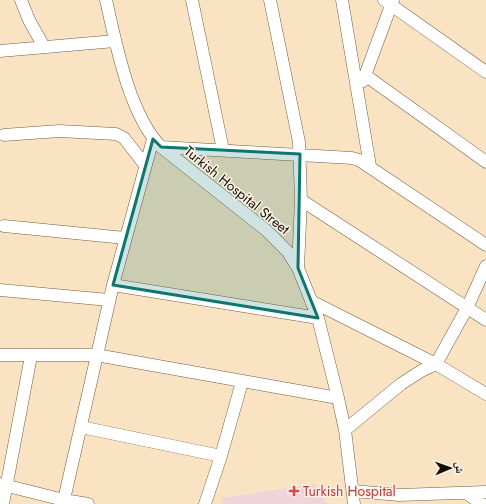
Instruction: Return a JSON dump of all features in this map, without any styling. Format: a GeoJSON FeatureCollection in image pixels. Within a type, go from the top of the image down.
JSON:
{"type":"FeatureCollection","features":[{"type":"Feature","properties":{"kind":"street"},"geometry":{"type":"LineString","coordinates":[[21,0],[29,20],[44,46]]}},
{"type":"Feature","properties":{"kind":"street","name":"Turkish Hospital Street"},"geometry":{"type":"LineString","coordinates":[[106,0],[115,41],[135,105],[157,143],[266,230],[288,252],[298,268],[318,318],[338,398],[345,430],[354,504]]}},
{"type":"Feature","properties":{"kind":"street"},"geometry":{"type":"LineString","coordinates":[[192,0],[223,150]]}},
{"type":"Feature","properties":{"kind":"street"},"geometry":{"type":"LineString","coordinates":[[270,0],[299,142],[301,200],[298,268]]}},
{"type":"Feature","properties":{"kind":"street"},"geometry":{"type":"LineString","coordinates":[[342,0],[370,166]]}},
{"type":"Feature","properties":{"kind":"street"},"geometry":{"type":"LineString","coordinates":[[358,94],[389,2],[486,72]]}},
{"type":"Feature","properties":{"kind":"street"},"geometry":{"type":"LineString","coordinates":[[0,51],[115,41]]}},
{"type":"Feature","properties":{"kind":"street"},"geometry":{"type":"LineString","coordinates":[[365,75],[486,162]]}},
{"type":"Feature","properties":{"kind":"street"},"geometry":{"type":"LineString","coordinates":[[4,135],[59,131],[116,134],[124,138],[145,165]]}},
{"type":"Feature","properties":{"kind":"street"},"geometry":{"type":"LineString","coordinates":[[64,502],[96,355],[125,238],[145,165],[157,143],[223,150],[300,154],[352,158],[359,160],[486,245]]}},
{"type":"Feature","properties":{"kind":"street"},"geometry":{"type":"LineString","coordinates":[[301,200],[486,320]]}},
{"type":"Feature","properties":{"kind":"street"},"geometry":{"type":"LineString","coordinates":[[4,226],[125,238]]}},
{"type":"Feature","properties":{"kind":"street"},"geometry":{"type":"LineString","coordinates":[[345,430],[401,384],[421,371],[436,364],[466,308],[486,266]]}},
{"type":"Feature","properties":{"kind":"street"},"geometry":{"type":"LineString","coordinates":[[113,285],[318,318]]}},
{"type":"Feature","properties":{"kind":"street"},"geometry":{"type":"LineString","coordinates":[[0,290],[109,300]]}},
{"type":"Feature","properties":{"kind":"street"},"geometry":{"type":"LineString","coordinates":[[311,301],[436,364],[486,394]]}},
{"type":"Feature","properties":{"kind":"street"},"geometry":{"type":"LineString","coordinates":[[0,355],[96,355],[338,398]]}},
{"type":"Feature","properties":{"kind":"street"},"geometry":{"type":"LineString","coordinates":[[3,504],[3,485],[31,356]]}},
{"type":"Feature","properties":{"kind":"street"},"geometry":{"type":"LineString","coordinates":[[205,504],[221,456],[242,382]]}},
{"type":"Feature","properties":{"kind":"street"},"geometry":{"type":"LineString","coordinates":[[81,427],[221,456]]}},
{"type":"Feature","properties":{"kind":"street"},"geometry":{"type":"LineString","coordinates":[[3,485],[64,502],[88,504]]}},
{"type":"Feature","properties":{"kind":"street"},"geometry":{"type":"LineString","coordinates":[[353,490],[399,494],[486,492]]}},
{"type":"Feature","properties":{"kind":"street"},"geometry":{"type":"LineString","coordinates":[[466,493],[482,504]]}},
{"type":"Feature","properties":{"kind":"highlighted area"},"geometry":{"type":"Polygon","coordinates":[[[153,139],[161,147],[300,154],[298,268],[318,318],[113,285],[153,139]]]}},
{"type":"Feature","properties":{"kind":"shaded area","name":"Turkish Hospital"},"geometry":{"type":"Polygon","coordinates":[[[315,484],[327,504],[222,504],[221,498],[315,484]]]}},
{"type":"Feature","properties":{"kind":"place","name":"Turkish Hospital"},"geometry":{"type":"Point","coordinates":[294,491]}}]}
